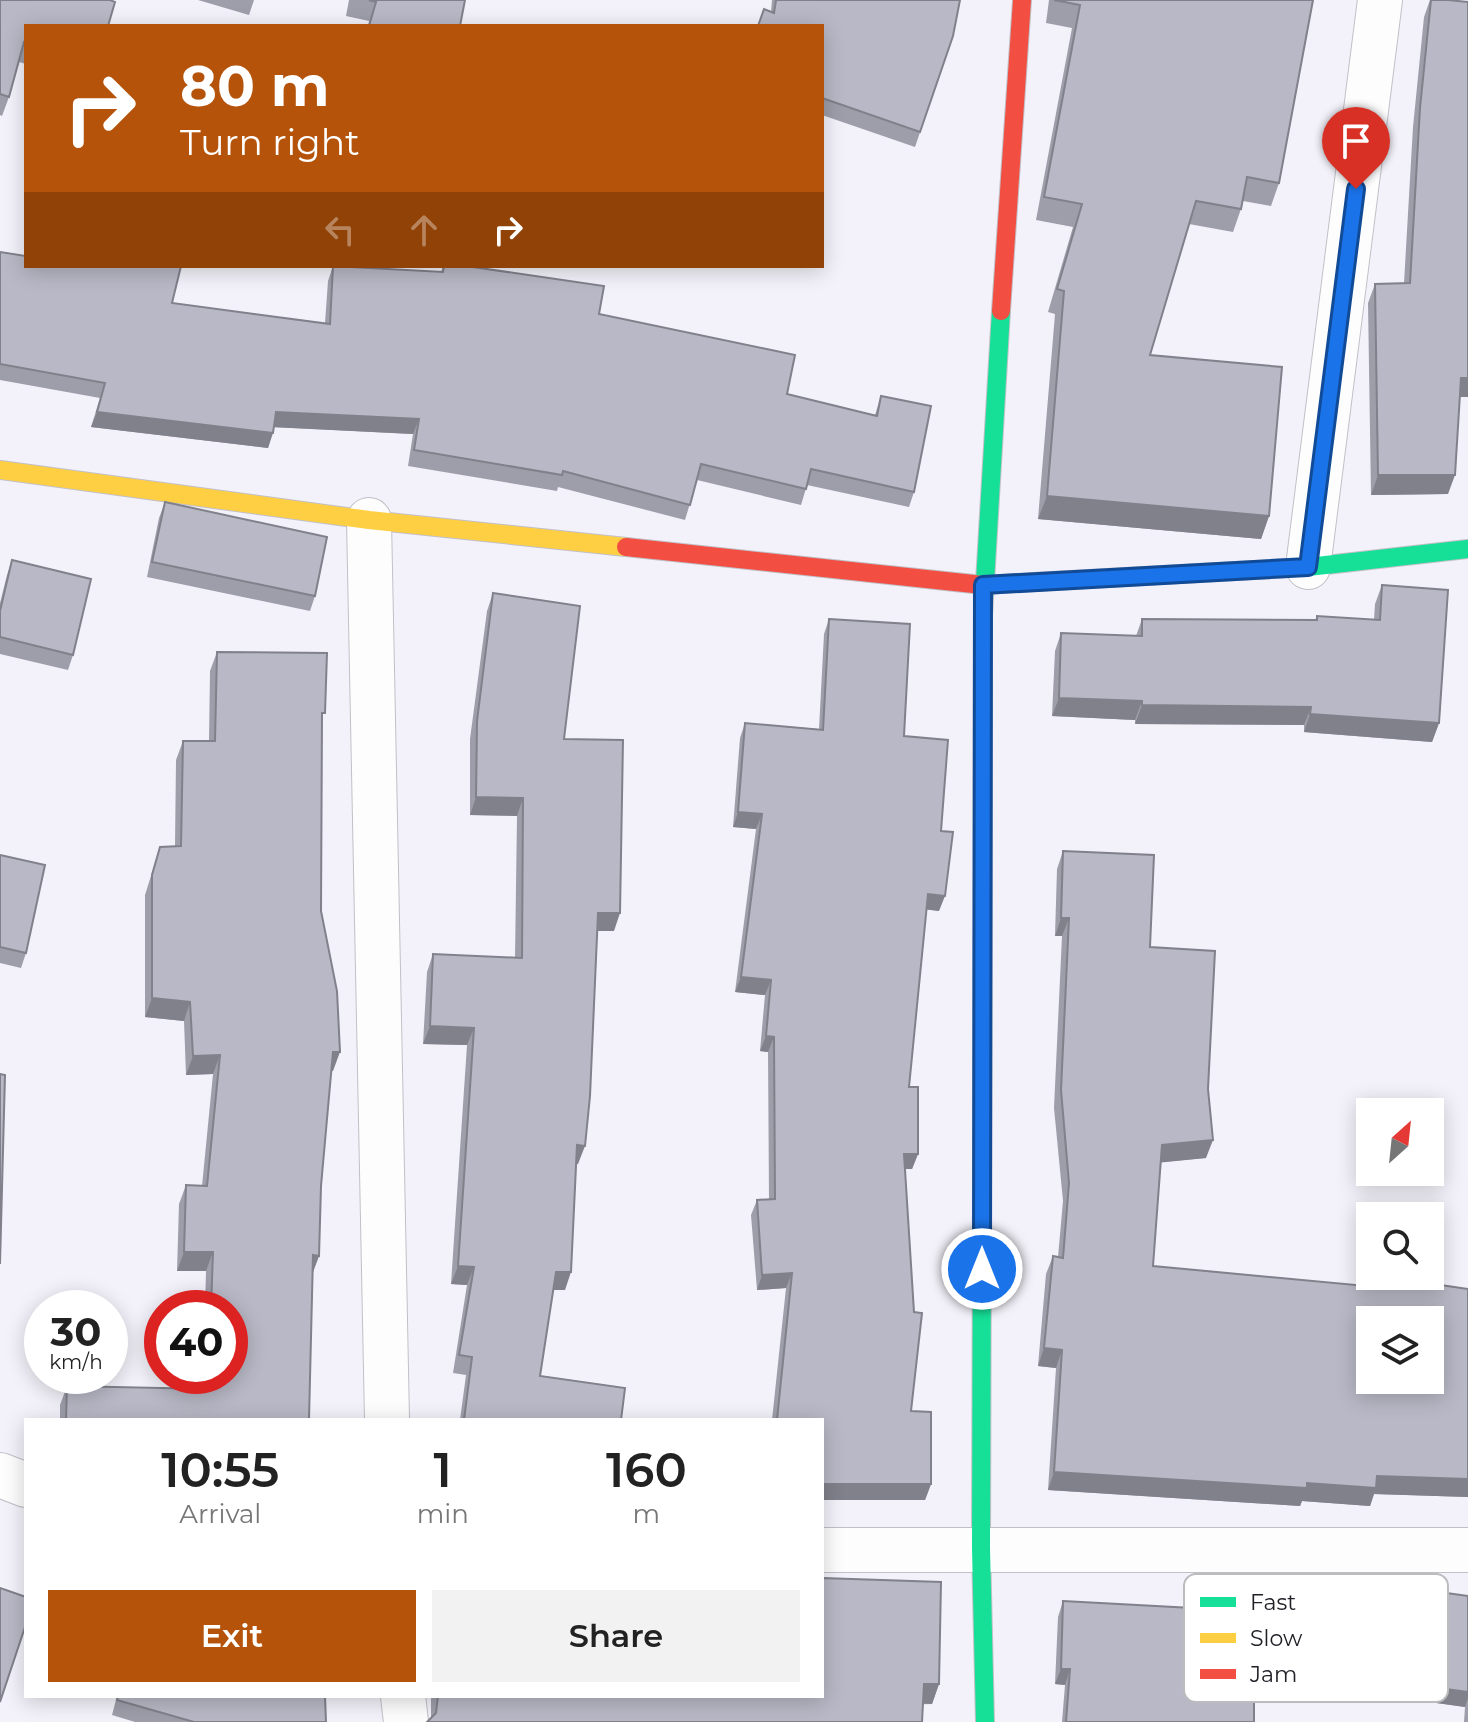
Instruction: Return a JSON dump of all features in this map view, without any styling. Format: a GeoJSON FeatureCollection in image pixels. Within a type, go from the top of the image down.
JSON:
{"type":"FeatureCollection","features":[{"type":"Feature","properties":{"kind":"street"},"geometry":{"type":"LineString","coordinates":[[985,1722],[981,1548],[983,585],[1022,0]]}},
{"type":"Feature","properties":{"kind":"street"},"geometry":{"type":"LineString","coordinates":[[1308,567],[1380,0]]}},
{"type":"Feature","properties":{"kind":"street"},"geometry":{"type":"LineString","coordinates":[[0,470],[369,520],[983,585],[1308,567],[1468,549]]}},
{"type":"Feature","properties":{"kind":"street"},"geometry":{"type":"LineString","coordinates":[[369,520],[387,1418]]}},
{"type":"Feature","properties":{"kind":"street"},"geometry":{"type":"LineString","coordinates":[[0,1475],[24,1484]]}},
{"type":"Feature","properties":{"kind":"street"},"geometry":{"type":"LineString","coordinates":[[824,1550],[1468,1550]]}},
{"type":"Feature","properties":{"kind":"street"},"geometry":{"type":"LineString","coordinates":[[403,1698],[406,1722]]}},
{"type":"Feature","properties":{"kind":"building"},"geometry":{"type":"Polygon","coordinates":[[[0,0],[115,2],[109,24],[24,24],[24,42],[9,97],[0,94],[0,0]]]}},
{"type":"Feature","properties":{"kind":"building"},"geometry":{"type":"Polygon","coordinates":[[[369,0],[465,0],[460,24],[370,24],[376,2],[369,0]]]}},
{"type":"Feature","properties":{"kind":"building"},"geometry":{"type":"Polygon","coordinates":[[[776,0],[960,0],[953,36],[920,132],[824,99],[824,24],[759,24],[764,9],[774,13],[776,0]]]}},
{"type":"Feature","properties":{"kind":"building"},"geometry":{"type":"Polygon","coordinates":[[[1054,0],[1313,0],[1279,183],[1247,177],[1241,209],[1196,201],[1150,355],[1282,367],[1269,516],[1047,496],[1064,291],[1057,289],[1082,204],[1044,197],[1080,5],[1054,0]]]}},
{"type":"Feature","properties":{"kind":"building"},"geometry":{"type":"Polygon","coordinates":[[[1431,0],[1468,2],[1468,378],[1461,378],[1455,475],[1378,475],[1375,284],[1410,283],[1420,108],[1431,0]]]}},
{"type":"Feature","properties":{"kind":"building"},"geometry":{"type":"Polygon","coordinates":[[[0,252],[24,256],[24,268],[181,268],[172,303],[330,324],[333,268],[443,272],[444,268],[480,268],[604,286],[599,314],[795,355],[787,394],[877,416],[881,396],[931,406],[914,492],[811,469],[806,489],[701,464],[690,505],[563,471],[562,475],[414,450],[419,419],[276,412],[273,433],[97,412],[105,383],[0,364],[0,252]]]}},
{"type":"Feature","properties":{"kind":"building"},"geometry":{"type":"Polygon","coordinates":[[[165,502],[327,537],[315,596],[152,562],[165,502]]]}},
{"type":"Feature","properties":{"kind":"building"},"geometry":{"type":"Polygon","coordinates":[[[12,560],[91,579],[73,655],[0,637],[0,611],[12,560]]]}},
{"type":"Feature","properties":{"kind":"building"},"geometry":{"type":"Polygon","coordinates":[[[1382,585],[1448,590],[1439,723],[1310,714],[1311,707],[1142,705],[1142,701],[1059,698],[1061,633],[1142,636],[1142,619],[1317,620],[1317,616],[1380,620],[1382,585]]]}},
{"type":"Feature","properties":{"kind":"building"},"geometry":{"type":"Polygon","coordinates":[[[493,593],[580,606],[564,739],[623,740],[620,913],[598,913],[590,1096],[585,1146],[577,1145],[571,1272],[556,1272],[540,1376],[625,1388],[621,1418],[464,1418],[472,1357],[459,1355],[474,1267],[458,1266],[474,1028],[430,1026],[433,954],[522,958],[523,798],[476,797],[477,721],[493,593]]]}},
{"type":"Feature","properties":{"kind":"building"},"geometry":{"type":"Polygon","coordinates":[[[829,619],[910,624],[904,736],[948,740],[941,831],[953,832],[945,896],[928,894],[909,1087],[918,1087],[918,1154],[904,1154],[914,1312],[922,1313],[911,1411],[931,1412],[931,1484],[824,1484],[824,1418],[777,1418],[792,1273],[762,1275],[757,1200],[775,1199],[774,1037],[766,1036],[771,980],[741,977],[762,814],[738,812],[745,723],[823,730],[829,619]]]}},
{"type":"Feature","properties":{"kind":"building"},"geometry":{"type":"Polygon","coordinates":[[[217,652],[327,653],[325,713],[322,713],[321,911],[337,991],[340,1052],[333,1052],[321,1186],[319,1256],[313,1255],[309,1418],[66,1418],[67,1394],[128,1394],[128,1387],[144,1388],[144,1394],[248,1394],[248,1290],[212,1290],[213,1252],[184,1252],[186,1185],[207,1186],[220,1055],[193,1056],[190,1002],[152,998],[152,875],[160,847],[181,846],[183,741],[215,741],[217,652]]]}},
{"type":"Feature","properties":{"kind":"building"},"geometry":{"type":"Polygon","coordinates":[[[1063,851],[1154,855],[1150,947],[1215,951],[1208,1089],[1213,1140],[1162,1145],[1153,1266],[1356,1285],[1356,1290],[1444,1290],[1444,1285],[1468,1289],[1468,1479],[1377,1476],[1376,1488],[1307,1483],[1307,1488],[1054,1472],[1062,1350],[1044,1348],[1053,1256],[1063,1258],[1069,1183],[1061,1090],[1069,918],[1061,918],[1063,851]]]}},
{"type":"Feature","properties":{"kind":"building"},"geometry":{"type":"Polygon","coordinates":[[[0,855],[45,865],[26,953],[0,947],[0,855]]]}},
{"type":"Feature","properties":{"kind":"building"},"geometry":{"type":"Polygon","coordinates":[[[0,1074],[5,1075],[0,1264],[0,1074]]]}},
{"type":"Feature","properties":{"kind":"building"},"geometry":{"type":"Polygon","coordinates":[[[824,1578],[941,1582],[939,1684],[924,1684],[922,1722],[427,1722],[436,1713],[438,1698],[824,1698],[824,1578]]]}},
{"type":"Feature","properties":{"kind":"building"},"geometry":{"type":"Polygon","coordinates":[[[0,1588],[24,1596],[24,1630],[0,1702],[0,1588]]]}},
{"type":"Feature","properties":{"kind":"building"},"geometry":{"type":"Polygon","coordinates":[[[1448,1593],[1468,1596],[1468,1692],[1448,1689],[1448,1593]]]}},
{"type":"Feature","properties":{"kind":"building"},"geometry":{"type":"Polygon","coordinates":[[[1063,1601],[1184,1608],[1184,1702],[1254,1702],[1254,1722],[1066,1722],[1070,1669],[1061,1669],[1063,1601]]]}},
{"type":"Feature","properties":{"kind":"building"},"geometry":{"type":"Polygon","coordinates":[[[325,1698],[326,1722],[194,1722],[117,1700],[325,1698]]]}},
{"type":"Feature","properties":{"kind":"traffic: fast"},"geometry":{"type":"LineString","coordinates":[[983,616],[1001,311]]}},
{"type":"Feature","properties":{"kind":"traffic: fast"},"geometry":{"type":"LineString","coordinates":[[1033,582],[1308,567],[1468,549]]}},
{"type":"Feature","properties":{"kind":"traffic: fast"},"geometry":{"type":"LineString","coordinates":[[982,1211],[981,1548],[985,1722]]}},
{"type":"Feature","properties":{"kind":"traffic: slow"},"geometry":{"type":"LineString","coordinates":[[0,470],[369,520],[626,547]]}},
{"type":"Feature","properties":{"kind":"traffic: slow"},"geometry":{"type":"LineString","coordinates":[[982,1211],[983,616]]}},
{"type":"Feature","properties":{"kind":"traffic: jam"},"geometry":{"type":"LineString","coordinates":[[1001,311],[1022,0]]}},
{"type":"Feature","properties":{"kind":"traffic: jam"},"geometry":{"type":"LineString","coordinates":[[626,547],[983,585],[1033,582]]}},
{"type":"Feature","properties":{"kind":"route"},"geometry":{"type":"LineString","coordinates":[[982,1269],[983,585],[1308,567],[1356,189]]}}]}
